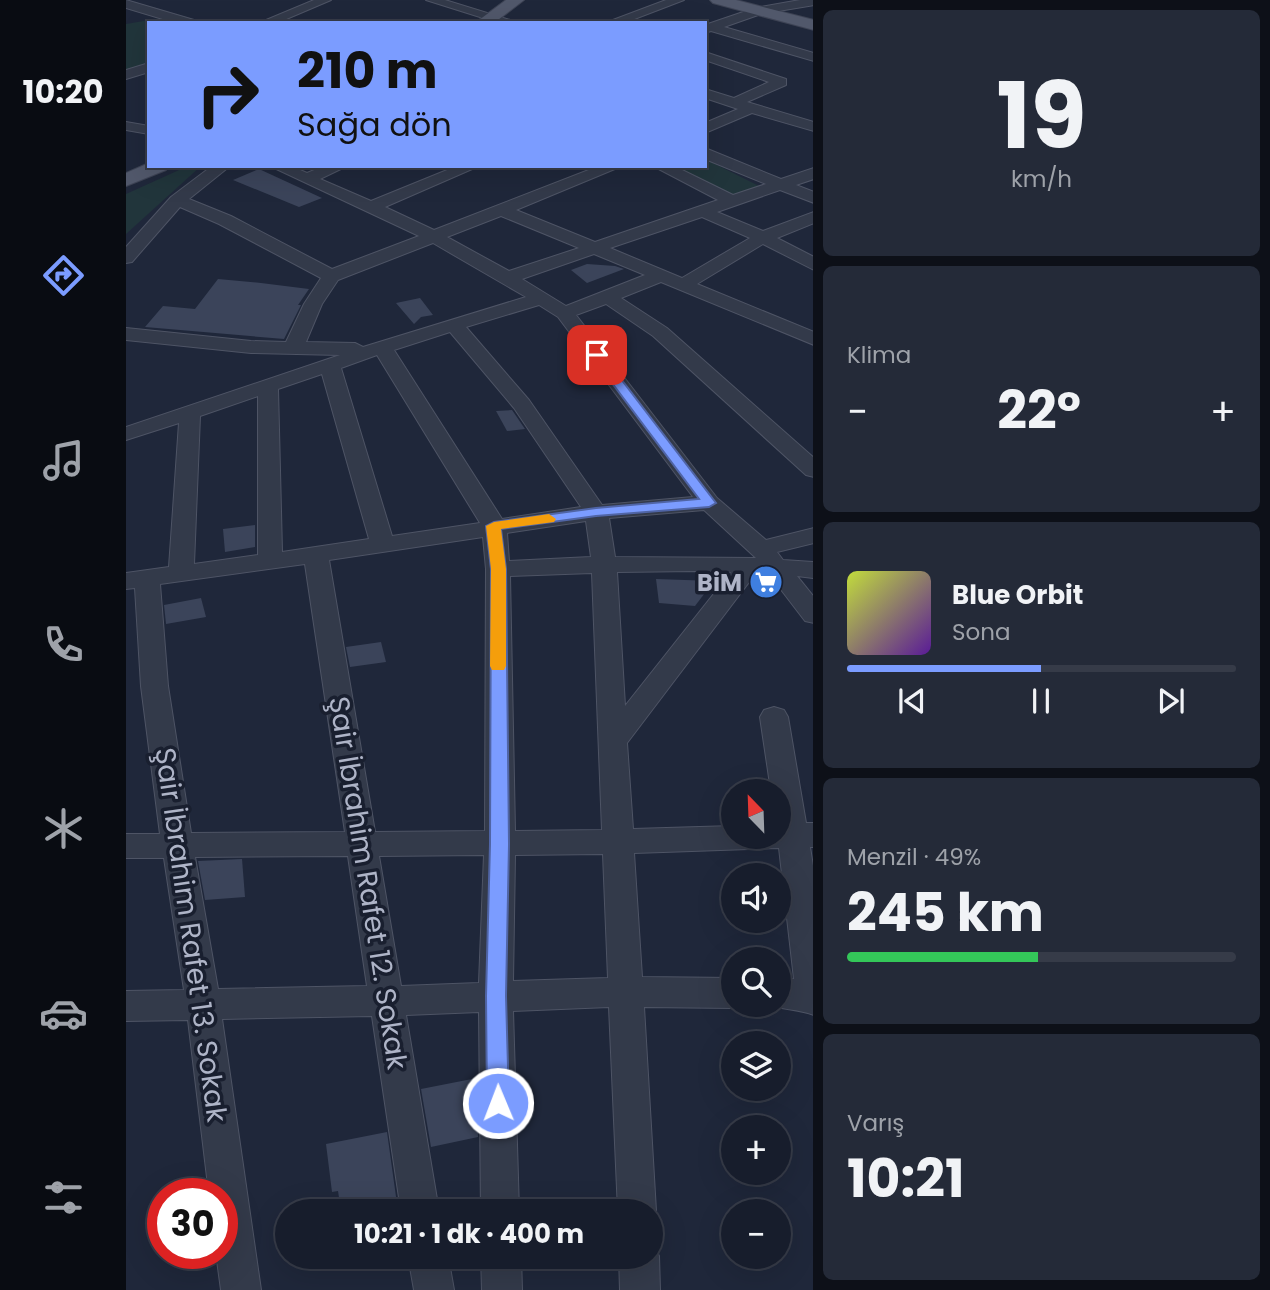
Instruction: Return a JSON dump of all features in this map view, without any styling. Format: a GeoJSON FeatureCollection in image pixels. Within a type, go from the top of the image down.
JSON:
{"type":"FeatureCollection","features":[{"type":"Feature","properties":{"kind":"main road"},"geometry":{"type":"LineString","coordinates":[[489,20],[516,0]]}},
{"type":"Feature","properties":{"kind":"main road"},"geometry":{"type":"LineString","coordinates":[[718,0],[813,25]]}},
{"type":"Feature","properties":{"kind":"main road"},"geometry":{"type":"LineString","coordinates":[[126,180],[154,168]]}},
{"type":"Feature","properties":{"kind":"street"},"geometry":{"type":"LineString","coordinates":[[270,21],[325,0]]}},
{"type":"Feature","properties":{"kind":"street"},"geometry":{"type":"LineString","coordinates":[[432,0],[489,20]]}},
{"type":"Feature","properties":{"kind":"street"},"geometry":{"type":"LineString","coordinates":[[617,21],[678,0]]}},
{"type":"Feature","properties":{"kind":"street"},"geometry":{"type":"LineString","coordinates":[[708,28],[759,11],[812,1]]}},
{"type":"Feature","properties":{"kind":"street"},"geometry":{"type":"LineString","coordinates":[[126,4],[183,21]]}},
{"type":"Feature","properties":{"kind":"street"},"geometry":{"type":"LineString","coordinates":[[708,28],[813,57]]}},
{"type":"Feature","properties":{"kind":"street"},"geometry":{"type":"LineString","coordinates":[[707,56],[797,74]]}},
{"type":"Feature","properties":{"kind":"street"},"geometry":{"type":"LineString","coordinates":[[126,75],[147,68]]}},
{"type":"Feature","properties":{"kind":"street"},"geometry":{"type":"LineString","coordinates":[[736,102],[797,74]]}},
{"type":"Feature","properties":{"kind":"street"},"geometry":{"type":"LineString","coordinates":[[707,94],[813,127]]}},
{"type":"Feature","properties":{"kind":"street"},"geometry":{"type":"LineString","coordinates":[[707,128],[751,108]]}},
{"type":"Feature","properties":{"kind":"street"},"geometry":{"type":"LineString","coordinates":[[788,119],[813,109]]}},
{"type":"Feature","properties":{"kind":"street"},"geometry":{"type":"LineString","coordinates":[[126,126],[147,130]]}},
{"type":"Feature","properties":{"kind":"street"},"geometry":{"type":"LineString","coordinates":[[707,154],[813,198]]}},
{"type":"Feature","properties":{"kind":"street"},"geometry":{"type":"LineString","coordinates":[[126,258],[177,201],[219,168]]}},
{"type":"Feature","properties":{"kind":"street"},"geometry":{"type":"LineString","coordinates":[[283,168],[433,236],[510,277],[538,299],[565,313],[709,503],[813,615]]}},
{"type":"Feature","properties":{"kind":"street"},"geometry":{"type":"LineString","coordinates":[[306,178],[334,168]]}},
{"type":"Feature","properties":{"kind":"street"},"geometry":{"type":"LineString","coordinates":[[371,207],[466,168]]}},
{"type":"Feature","properties":{"kind":"street"},"geometry":{"type":"LineString","coordinates":[[293,349],[313,304],[331,276],[603,168]]}},
{"type":"Feature","properties":{"kind":"street"},"geometry":{"type":"LineString","coordinates":[[664,168],[734,201]]}},
{"type":"Feature","properties":{"kind":"street"},"geometry":{"type":"LineString","coordinates":[[510,277],[813,173]]}},
{"type":"Feature","properties":{"kind":"street"},"geometry":{"type":"LineString","coordinates":[[177,201],[225,220],[331,276]]}},
{"type":"Feature","properties":{"kind":"street"},"geometry":{"type":"LineString","coordinates":[[500,209],[813,339]]}},
{"type":"Feature","properties":{"kind":"street"},"geometry":{"type":"LineString","coordinates":[[704,212],[763,237],[813,265]]}},
{"type":"Feature","properties":{"kind":"street"},"geometry":{"type":"LineString","coordinates":[[682,285],[763,237],[813,217]]}},
{"type":"Feature","properties":{"kind":"street"},"geometry":{"type":"LineString","coordinates":[[565,313],[660,276]]}},
{"type":"Feature","properties":{"kind":"street"},"geometry":{"type":"LineString","coordinates":[[608,297],[660,332],[813,470]]}},
{"type":"Feature","properties":{"kind":"street"},"geometry":{"type":"LineString","coordinates":[[126,434],[379,348],[538,299]]}},
{"type":"Feature","properties":{"kind":"street"},"geometry":{"type":"LineString","coordinates":[[453,324],[522,404],[596,512],[604,564],[636,1199]]}},
{"type":"Feature","properties":{"kind":"street"},"geometry":{"type":"LineString","coordinates":[[126,334],[293,349],[379,348]]}},
{"type":"Feature","properties":{"kind":"street"},"geometry":{"type":"LineString","coordinates":[[379,348],[494,526],[499,569],[500,844],[496,996],[500,1199]]}},
{"type":"Feature","properties":{"kind":"street"},"geometry":{"type":"LineString","coordinates":[[330,365],[382,543]]}},
{"type":"Feature","properties":{"kind":"street"},"geometry":{"type":"LineString","coordinates":[[268,387],[270,561]]}},
{"type":"Feature","properties":{"kind":"street"},"geometry":{"type":"LineString","coordinates":[[181,573],[190,412]]}},
{"type":"Feature","properties":{"kind":"street"},"geometry":{"type":"LineString","coordinates":[[136,580],[596,512],[709,503]]}},
{"type":"Feature","properties":{"kind":"street"},"geometry":{"type":"LineString","coordinates":[[612,743],[763,560],[813,535]]}},
{"type":"Feature","properties":{"kind":"street","name":"Şair İbrahim Rafet 12. Sokak"},"geometry":{"type":"LineString","coordinates":[[316,555],[385,1001],[419,1199]]}},
{"type":"Feature","properties":{"kind":"street"},"geometry":{"type":"LineString","coordinates":[[499,569],[763,560],[813,570]]}},
{"type":"Feature","properties":{"kind":"street","name":"Şair İbrahim Rafet 13. Sokak"},"geometry":{"type":"LineString","coordinates":[[136,580],[137,639],[203,1004],[241,1290]]}},
{"type":"Feature","properties":{"kind":"street"},"geometry":{"type":"LineString","coordinates":[[774,717],[803,836],[813,997],[791,995]]}},
{"type":"Feature","properties":{"kind":"street"},"geometry":{"type":"LineString","coordinates":[[126,846],[500,844],[803,836]]}},
{"type":"Feature","properties":{"kind":"street"},"geometry":{"type":"LineString","coordinates":[[126,1006],[385,1001],[627,992],[721,993]]}},
{"type":"Feature","properties":{"kind":"street"},"geometry":{"type":"LineString","coordinates":[[430,1269],[434,1290]]}},
{"type":"Feature","properties":{"kind":"street"},"geometry":{"type":"LineString","coordinates":[[501,1269],[502,1290]]}},
{"type":"Feature","properties":{"kind":"street"},"geometry":{"type":"LineString","coordinates":[[639,1269],[640,1290]]}},
{"type":"Feature","properties":{"kind":"shaded area"},"geometry":{"type":"Polygon","coordinates":[[[161,18],[169,21],[147,21],[147,63],[126,70],[126,24],[161,18]]]}},
{"type":"Feature","properties":{"kind":"shaded area"},"geometry":{"type":"Polygon","coordinates":[[[707,160],[761,187],[734,196],[677,168],[707,168],[707,160]]]}},
{"type":"Feature","properties":{"kind":"shaded area"},"geometry":{"type":"Polygon","coordinates":[[[184,168],[199,168],[126,234],[126,194],[184,168]]]}},
{"type":"Feature","properties":{"kind":"building"},"geometry":{"type":"Polygon","coordinates":[[[259,169],[322,198],[299,207],[233,180],[259,169]]]}},
{"type":"Feature","properties":{"kind":"building"},"geometry":{"type":"Polygon","coordinates":[[[587,264],[624,269],[587,283],[571,270],[587,264]]]}},
{"type":"Feature","properties":{"kind":"building"},"geometry":{"type":"Polygon","coordinates":[[[218,279],[309,289],[298,305],[301,305],[284,339],[145,327],[163,306],[195,309],[218,279]]]}},
{"type":"Feature","properties":{"kind":"building"},"geometry":{"type":"Polygon","coordinates":[[[420,298],[433,315],[421,317],[414,324],[396,303],[420,298]]]}},
{"type":"Feature","properties":{"kind":"building"},"geometry":{"type":"Polygon","coordinates":[[[512,410],[525,429],[507,431],[496,411],[512,410]]]}},
{"type":"Feature","properties":{"kind":"building"},"geometry":{"type":"Polygon","coordinates":[[[255,525],[255,547],[225,552],[223,529],[255,525]]]}},
{"type":"Feature","properties":{"kind":"building"},"geometry":{"type":"Polygon","coordinates":[[[656,579],[714,581],[695,606],[659,603],[656,579]]]}},
{"type":"Feature","properties":{"kind":"building"},"geometry":{"type":"Polygon","coordinates":[[[201,598],[206,617],[166,624],[164,605],[201,598]]]}},
{"type":"Feature","properties":{"kind":"building"},"geometry":{"type":"Polygon","coordinates":[[[381,642],[386,662],[350,667],[346,647],[381,642]]]}},
{"type":"Feature","properties":{"kind":"building"},"geometry":{"type":"Polygon","coordinates":[[[242,859],[245,897],[205,900],[198,861],[242,859]]]}},
{"type":"Feature","properties":{"kind":"building"},"geometry":{"type":"Polygon","coordinates":[[[477,1078],[478,1137],[431,1147],[421,1089],[477,1078]]]}},
{"type":"Feature","properties":{"kind":"building"},"geometry":{"type":"Polygon","coordinates":[[[387,1132],[396,1199],[339,1199],[338,1191],[332,1192],[326,1144],[387,1132]]]}},
{"type":"Feature","properties":{"kind":"slow traffic"},"geometry":{"type":"LineString","coordinates":[[498,666],[499,569],[494,526],[549,519]]}},
{"type":"Feature","properties":{"kind":"place","name":"BiM"},"geometry":{"type":"Point","coordinates":[766,582]}},
{"type":"Feature","properties":{"kind":"route"},"geometry":{"type":"LineString","coordinates":[[498,1103],[496,996],[500,844],[497,604],[499,569],[494,526],[596,512],[709,503],[597,355]]}}]}
